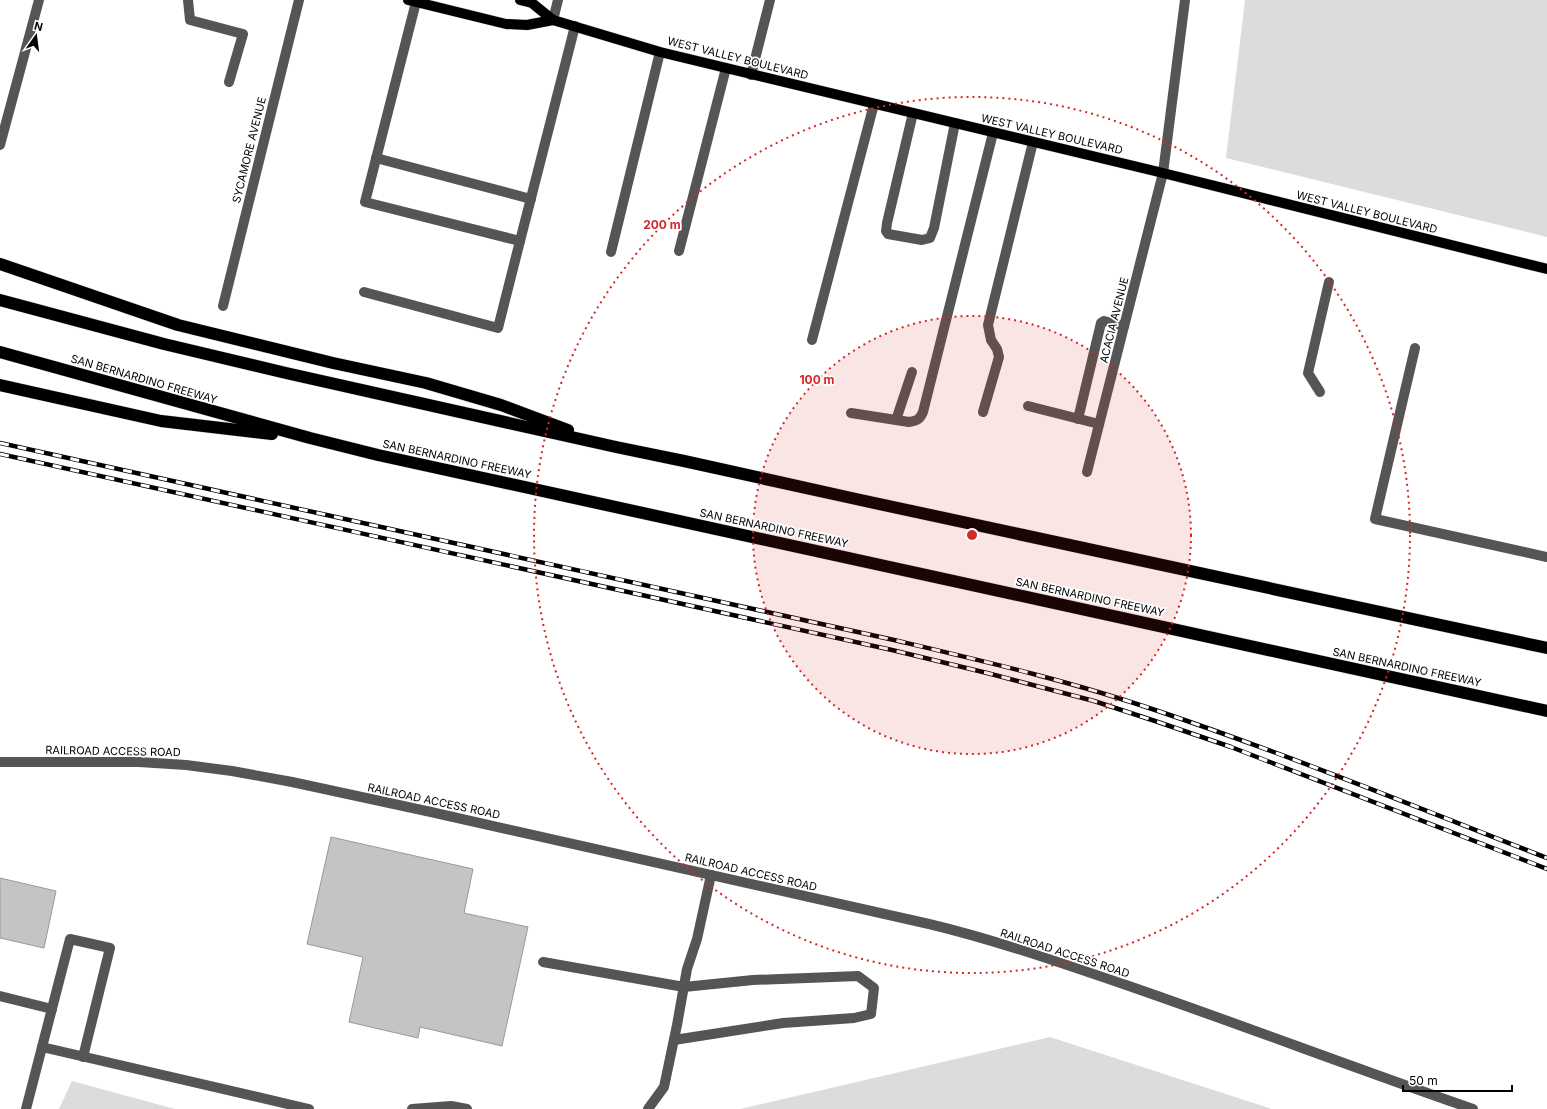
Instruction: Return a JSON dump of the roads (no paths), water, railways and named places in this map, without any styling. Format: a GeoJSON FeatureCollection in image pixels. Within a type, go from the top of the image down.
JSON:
{"type":"FeatureCollection","features":[{"type":"Feature","properties":{"kind":"highway"},"geometry":{"type":"LineString","coordinates":[[0,264],[178,325],[333,363],[426,383],[501,405],[616,447]]}},
{"type":"Feature","properties":{"kind":"highway"},"geometry":{"type":"LineString","coordinates":[[0,300],[195,351],[616,447],[1547,648]]}},
{"type":"Feature","properties":{"kind":"highway","name":"SAN BERNARDINO FREEWAY"},"geometry":{"type":"LineString","coordinates":[[0,352],[310,438],[378,455],[1547,711]]}},
{"type":"Feature","properties":{"kind":"highway"},"geometry":{"type":"LineString","coordinates":[[0,385],[162,421],[310,438]]}},
{"type":"Feature","properties":{"kind":"main road","name":"WEST VALLEY BOULEVARD"},"geometry":{"type":"LineString","coordinates":[[520,0],[532,3],[553,20],[660,52],[1163,173],[1547,269]]}},
{"type":"Feature","properties":{"kind":"main road","name":"WEST VALLEY BOULEVARD"},"geometry":{"type":"LineString","coordinates":[[412,1],[506,24],[527,25],[553,20]]}},
{"type":"Feature","properties":{"kind":"street"},"geometry":{"type":"LineString","coordinates":[[0,145],[39,0]]}},
{"type":"Feature","properties":{"kind":"street"},"geometry":{"type":"LineString","coordinates":[[188,0],[190,20],[243,34],[229,82]]}},
{"type":"Feature","properties":{"kind":"street","name":"SYCAMORE AVENUE"},"geometry":{"type":"LineString","coordinates":[[223,306],[299,0]]}},
{"type":"Feature","properties":{"kind":"street"},"geometry":{"type":"LineString","coordinates":[[553,20],[558,0]]}},
{"type":"Feature","properties":{"kind":"street"},"geometry":{"type":"LineString","coordinates":[[751,75],[770,0]]}},
{"type":"Feature","properties":{"kind":"street","name":"ACACIA AVENUE"},"geometry":{"type":"LineString","coordinates":[[1087,472],[1163,173],[1185,0]]}},
{"type":"Feature","properties":{"kind":"street"},"geometry":{"type":"LineString","coordinates":[[412,1],[365,202],[520,241]]}},
{"type":"Feature","properties":{"kind":"street"},"geometry":{"type":"LineString","coordinates":[[364,292],[498,328],[575,26]]}},
{"type":"Feature","properties":{"kind":"street"},"geometry":{"type":"LineString","coordinates":[[611,252],[660,52]]}},
{"type":"Feature","properties":{"kind":"street"},"geometry":{"type":"LineString","coordinates":[[679,252],[726,68]]}},
{"type":"Feature","properties":{"kind":"street"},"geometry":{"type":"LineString","coordinates":[[812,340],[874,104]]}},
{"type":"Feature","properties":{"kind":"street"},"geometry":{"type":"LineString","coordinates":[[913,113],[886,223],[886,231],[888,234],[922,240],[930,238],[934,228],[955,123]]}},
{"type":"Feature","properties":{"kind":"street"},"geometry":{"type":"LineString","coordinates":[[851,413],[909,422],[916,421],[923,412],[993,133]]}},
{"type":"Feature","properties":{"kind":"street"},"geometry":{"type":"LineString","coordinates":[[983,412],[998,357],[997,349],[991,340],[988,325],[1033,142]]}},
{"type":"Feature","properties":{"kind":"street"},"geometry":{"type":"LineString","coordinates":[[376,158],[531,199]]}},
{"type":"Feature","properties":{"kind":"street"},"geometry":{"type":"LineString","coordinates":[[1320,392],[1308,373],[1329,282]]}},
{"type":"Feature","properties":{"kind":"street"},"geometry":{"type":"LineString","coordinates":[[1078,418],[1101,323],[1108,321],[1124,326]]}},
{"type":"Feature","properties":{"kind":"street"},"geometry":{"type":"LineString","coordinates":[[1415,348],[1375,519],[1547,557]]}},
{"type":"Feature","properties":{"kind":"street"},"geometry":{"type":"LineString","coordinates":[[896,420],[912,372]]}},
{"type":"Feature","properties":{"kind":"street"},"geometry":{"type":"LineString","coordinates":[[1028,406],[1099,424]]}},
{"type":"Feature","properties":{"kind":"street","name":"RAILROAD ACCESS ROAD"},"geometry":{"type":"LineString","coordinates":[[0,762],[139,762],[232,770],[431,812],[972,935],[1050,959],[1204,1012],[1473,1109]]}},
{"type":"Feature","properties":{"kind":"street"},"geometry":{"type":"LineString","coordinates":[[648,1109],[664,1087],[687,969],[700,928],[711,875]]}},
{"type":"Feature","properties":{"kind":"street"},"geometry":{"type":"LineString","coordinates":[[26,1109],[70,939],[110,948],[83,1057]]}},
{"type":"Feature","properties":{"kind":"street"},"geometry":{"type":"LineString","coordinates":[[543,962],[684,987],[753,980],[858,976],[874,988],[871,1014],[854,1018],[783,1023],[674,1040]]}},
{"type":"Feature","properties":{"kind":"street"},"geometry":{"type":"LineString","coordinates":[[0,996],[52,1009]]}},
{"type":"Feature","properties":{"kind":"street"},"geometry":{"type":"LineString","coordinates":[[42,1047],[309,1109]]}},
{"type":"Feature","properties":{"kind":"street"},"geometry":{"type":"LineString","coordinates":[[412,1109],[451,1106],[468,1109]]}},
{"type":"Feature","properties":{"kind":"railway"},"geometry":{"type":"LineString","coordinates":[[0,443],[894,640],[995,664],[1095,691],[1210,729],[1355,783],[1547,858]]}},
{"type":"Feature","properties":{"kind":"railway"},"geometry":{"type":"LineString","coordinates":[[0,454],[892,650],[1094,701],[1231,747],[1547,869]]}}]}
